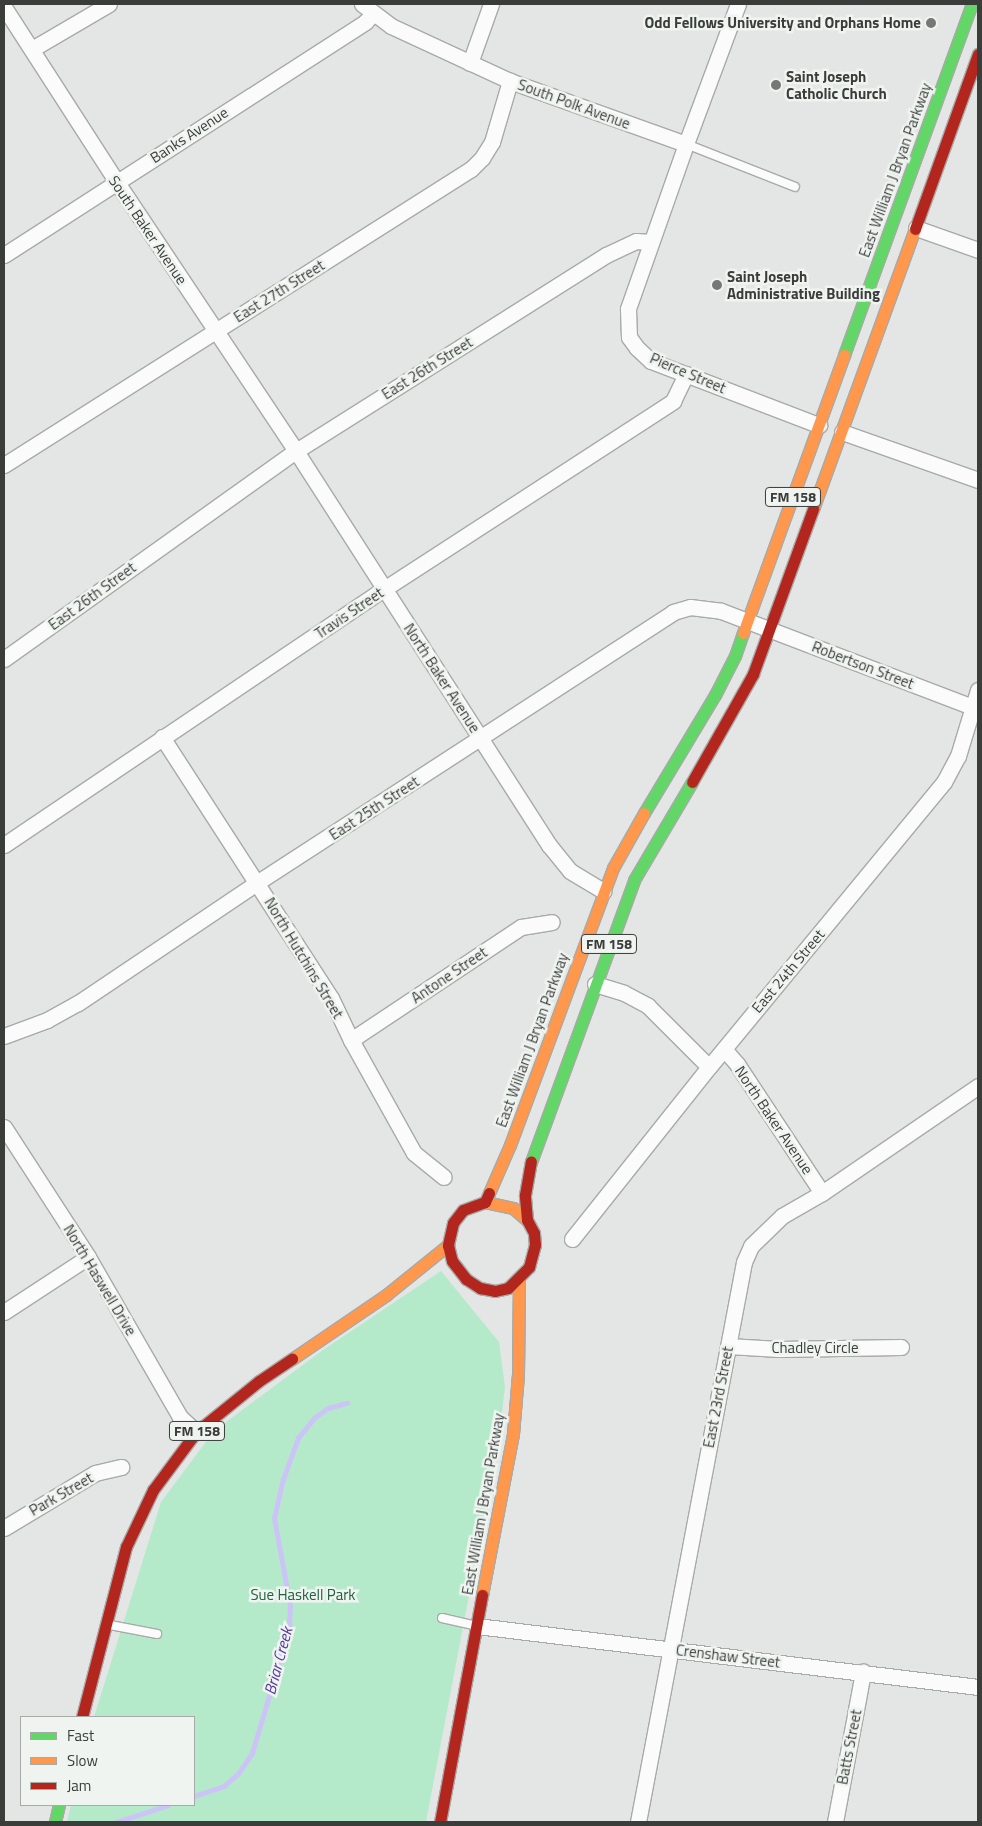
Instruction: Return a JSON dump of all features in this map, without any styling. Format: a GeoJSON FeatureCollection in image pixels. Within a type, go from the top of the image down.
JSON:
{"type":"FeatureCollection","features":[{"type":"Feature","properties":{"kind":"main road","name":"East William J Bryan Parkway"},"geometry":{"type":"LineString","coordinates":[[485,1202],[510,1145],[603,891],[625,844],[725,677],[748,621],[969,7]]}},
{"type":"Feature","properties":{"kind":"main road","name":"FM 158"},"geometry":{"type":"LineString","coordinates":[[519,1279],[529,1267],[534,1250],[534,1233],[527,1220],[525,1195],[532,1159],[595,984],[634,880],[742,696],[770,629],[978,54]]}},
{"type":"Feature","properties":{"kind":"main road"},"geometry":{"type":"LineString","coordinates":[[519,1279],[508,1288],[495,1291],[474,1285],[455,1267],[448,1245],[450,1230],[457,1217],[470,1206],[485,1202],[513,1208],[527,1220]]}},
{"type":"Feature","properties":{"kind":"main road","name":"FM 158"},"geometry":{"type":"LineString","coordinates":[[82,1716],[126,1547],[152,1490],[196,1432],[259,1381],[386,1295],[448,1245]]}},
{"type":"Feature","properties":{"kind":"main road","name":"East William J Bryan Parkway"},"geometry":{"type":"LineString","coordinates":[[440,1822],[513,1434],[518,1374],[519,1279]]}},
{"type":"Feature","properties":{"kind":"main road"},"geometry":{"type":"LineString","coordinates":[[55,1822],[59,1806]]}},
{"type":"Feature","properties":{"kind":"street"},"geometry":{"type":"LineString","coordinates":[[32,49],[109,4]]}},
{"type":"Feature","properties":{"kind":"street"},"geometry":{"type":"LineString","coordinates":[[470,63],[491,4]]}},
{"type":"Feature","properties":{"kind":"street"},"geometry":{"type":"LineString","coordinates":[[651,242],[738,4]]}},
{"type":"Feature","properties":{"kind":"street","name":"South Baker Avenue"},"geometry":{"type":"LineString","coordinates":[[4,7],[9,26],[32,49],[116,182],[296,451]]}},
{"type":"Feature","properties":{"kind":"street","name":"South Polk Avenue"},"geometry":{"type":"LineString","coordinates":[[368,9],[391,26],[510,81],[686,144]]}},
{"type":"Feature","properties":{"kind":"street","name":"Banks Avenue"},"geometry":{"type":"LineString","coordinates":[[4,255],[365,22],[368,9]]}},
{"type":"Feature","properties":{"kind":"street","name":"East 27th Street"},"geometry":{"type":"LineString","coordinates":[[4,465],[470,169],[482,158],[492,142],[510,81]]}},
{"type":"Feature","properties":{"kind":"street"},"geometry":{"type":"LineString","coordinates":[[916,228],[978,250]]}},
{"type":"Feature","properties":{"kind":"street","name":"East 26th Street"},"geometry":{"type":"LineString","coordinates":[[4,659],[296,451],[606,255],[636,241],[651,242]]}},
{"type":"Feature","properties":{"kind":"street","name":"Pierce Street"},"geometry":{"type":"LineString","coordinates":[[651,242],[628,310],[629,337],[637,348],[651,360],[819,425]]}},
{"type":"Feature","properties":{"kind":"street","name":"Travis Street"},"geometry":{"type":"LineString","coordinates":[[4,845],[384,589],[673,401],[686,374]]}},
{"type":"Feature","properties":{"kind":"street"},"geometry":{"type":"LineString","coordinates":[[842,432],[978,480]]}},
{"type":"Feature","properties":{"kind":"street","name":"North Baker Avenue"},"geometry":{"type":"LineString","coordinates":[[296,451],[549,844],[570,871],[594,888],[603,891]]}},
{"type":"Feature","properties":{"kind":"street","name":"East 25th Street"},"geometry":{"type":"LineString","coordinates":[[4,1036],[47,1020],[78,1003],[258,882],[481,739],[672,612],[690,607],[721,610],[748,621]]}},
{"type":"Feature","properties":{"kind":"street","name":"Robertson Street"},"geometry":{"type":"LineString","coordinates":[[748,621],[975,707]]}},
{"type":"Feature","properties":{"kind":"street","name":"East 24th Street"},"geometry":{"type":"LineString","coordinates":[[572,1239],[709,1067],[944,782],[958,756],[975,707],[978,690]]}},
{"type":"Feature","properties":{"kind":"street","name":"North Hutchins Street"},"geometry":{"type":"LineString","coordinates":[[162,737],[258,882],[331,998],[351,1040],[414,1153],[444,1177]]}},
{"type":"Feature","properties":{"kind":"street","name":"Antone Street"},"geometry":{"type":"LineString","coordinates":[[351,1040],[521,927],[552,922]]}},
{"type":"Feature","properties":{"kind":"street"},"geometry":{"type":"LineString","coordinates":[[595,984],[624,993],[648,1006],[709,1067]]}},
{"type":"Feature","properties":{"kind":"street","name":"North Baker Avenue"},"geometry":{"type":"LineString","coordinates":[[724,1049],[737,1064],[822,1193]]}},
{"type":"Feature","properties":{"kind":"street","name":"East 23rd Street"},"geometry":{"type":"LineString","coordinates":[[638,1822],[744,1262],[751,1246],[782,1216],[822,1193],[978,1086]]}},
{"type":"Feature","properties":{"kind":"street","name":"North Haswell Drive"},"geometry":{"type":"LineString","coordinates":[[4,1127],[88,1257],[180,1417],[196,1432]]}},
{"type":"Feature","properties":{"kind":"street"},"geometry":{"type":"LineString","coordinates":[[4,1312],[88,1257]]}},
{"type":"Feature","properties":{"kind":"street","name":"Chadley Circle"},"geometry":{"type":"LineString","coordinates":[[728,1346],[779,1349],[902,1347]]}},
{"type":"Feature","properties":{"kind":"street","name":"Park Street"},"geometry":{"type":"LineString","coordinates":[[4,1528],[95,1473],[120,1467]]}},
{"type":"Feature","properties":{"kind":"street","name":"Crenshaw Street"},"geometry":{"type":"LineString","coordinates":[[477,1626],[978,1687]]}},
{"type":"Feature","properties":{"kind":"street","name":"Batts Street"},"geometry":{"type":"LineString","coordinates":[[835,1822],[863,1672]]}},
{"type":"Feature","properties":{"kind":"lane","name":"South Polk Avenue"},"geometry":{"type":"LineString","coordinates":[[686,144],[795,187]]}},
{"type":"Feature","properties":{"kind":"lane"},"geometry":{"type":"LineString","coordinates":[[442,1618],[477,1626]]}},
{"type":"Feature","properties":{"kind":"lane"},"geometry":{"type":"LineString","coordinates":[[105,1624],[157,1634]]}},
{"type":"Feature","properties":{"kind":"green space","name":"Sue Haskell Park"},"geometry":{"type":"Polygon","coordinates":[[[441,1271],[499,1342],[505,1387],[499,1437],[426,1822],[67,1822],[71,1806],[195,1806],[195,1716],[94,1716],[161,1502],[214,1431],[323,1350],[441,1271]]]}},
{"type":"Feature","properties":{"kind":"waterway","name":"Briar Creek"},"geometry":{"type":"LineString","coordinates":[[195,1796],[224,1786],[238,1774],[252,1753],[289,1629],[290,1606],[274,1518],[283,1479],[298,1438],[314,1418],[328,1408],[347,1403]]}},
{"type":"Feature","properties":{"kind":"waterway","name":"Briar Creek"},"geometry":{"type":"LineString","coordinates":[[117,1822],[165,1806]]}},
{"type":"Feature","properties":{"kind":"traffic: fast"},"geometry":{"type":"LineString","coordinates":[[844,355],[972,4]]}},
{"type":"Feature","properties":{"kind":"traffic: fast"},"geometry":{"type":"LineString","coordinates":[[644,813],[715,695],[735,656],[743,633]]}},
{"type":"Feature","properties":{"kind":"traffic: fast"},"geometry":{"type":"LineString","coordinates":[[531,1162],[634,880],[692,782]]}},
{"type":"Feature","properties":{"kind":"traffic: fast"},"geometry":{"type":"LineString","coordinates":[[55,1822],[59,1806]]}},
{"type":"Feature","properties":{"kind":"traffic: slow"},"geometry":{"type":"LineString","coordinates":[[813,509],[915,229]]}},
{"type":"Feature","properties":{"kind":"traffic: slow"},"geometry":{"type":"LineString","coordinates":[[743,633],[844,355]]}},
{"type":"Feature","properties":{"kind":"traffic: slow"},"geometry":{"type":"LineString","coordinates":[[489,1193],[510,1145],[613,868],[644,813]]}},
{"type":"Feature","properties":{"kind":"traffic: slow"},"geometry":{"type":"LineString","coordinates":[[485,1202],[513,1208],[527,1220]]}},
{"type":"Feature","properties":{"kind":"traffic: slow"},"geometry":{"type":"LineString","coordinates":[[292,1359],[386,1295],[448,1245]]}},
{"type":"Feature","properties":{"kind":"traffic: slow"},"geometry":{"type":"LineString","coordinates":[[482,1595],[513,1434],[518,1374],[519,1279]]}},
{"type":"Feature","properties":{"kind":"traffic: jam"},"geometry":{"type":"LineString","coordinates":[[915,229],[978,54]]}},
{"type":"Feature","properties":{"kind":"traffic: jam"},"geometry":{"type":"LineString","coordinates":[[692,782],[753,674],[813,509]]}},
{"type":"Feature","properties":{"kind":"traffic: jam"},"geometry":{"type":"LineString","coordinates":[[489,1193],[485,1202],[463,1210],[453,1223],[448,1245],[452,1261],[466,1279],[480,1288],[495,1291],[508,1288],[529,1267],[535,1245],[534,1233],[527,1220],[525,1195],[531,1162]]}},
{"type":"Feature","properties":{"kind":"traffic: jam"},"geometry":{"type":"LineString","coordinates":[[82,1716],[126,1547],[153,1490],[196,1432],[259,1381],[292,1359]]}},
{"type":"Feature","properties":{"kind":"traffic: jam"},"geometry":{"type":"LineString","coordinates":[[440,1822],[482,1595]]}},
{"type":"Feature","properties":{"kind":"place","name":"Odd Fellows University and Orphans Home"},"geometry":{"type":"Point","coordinates":[931,23]}},
{"type":"Feature","properties":{"kind":"place","name":"Saint Joseph Catholic Church"},"geometry":{"type":"Point","coordinates":[776,85]}},
{"type":"Feature","properties":{"kind":"place","name":"Saint Joseph Administrative Building"},"geometry":{"type":"Point","coordinates":[717,285]}}]}
